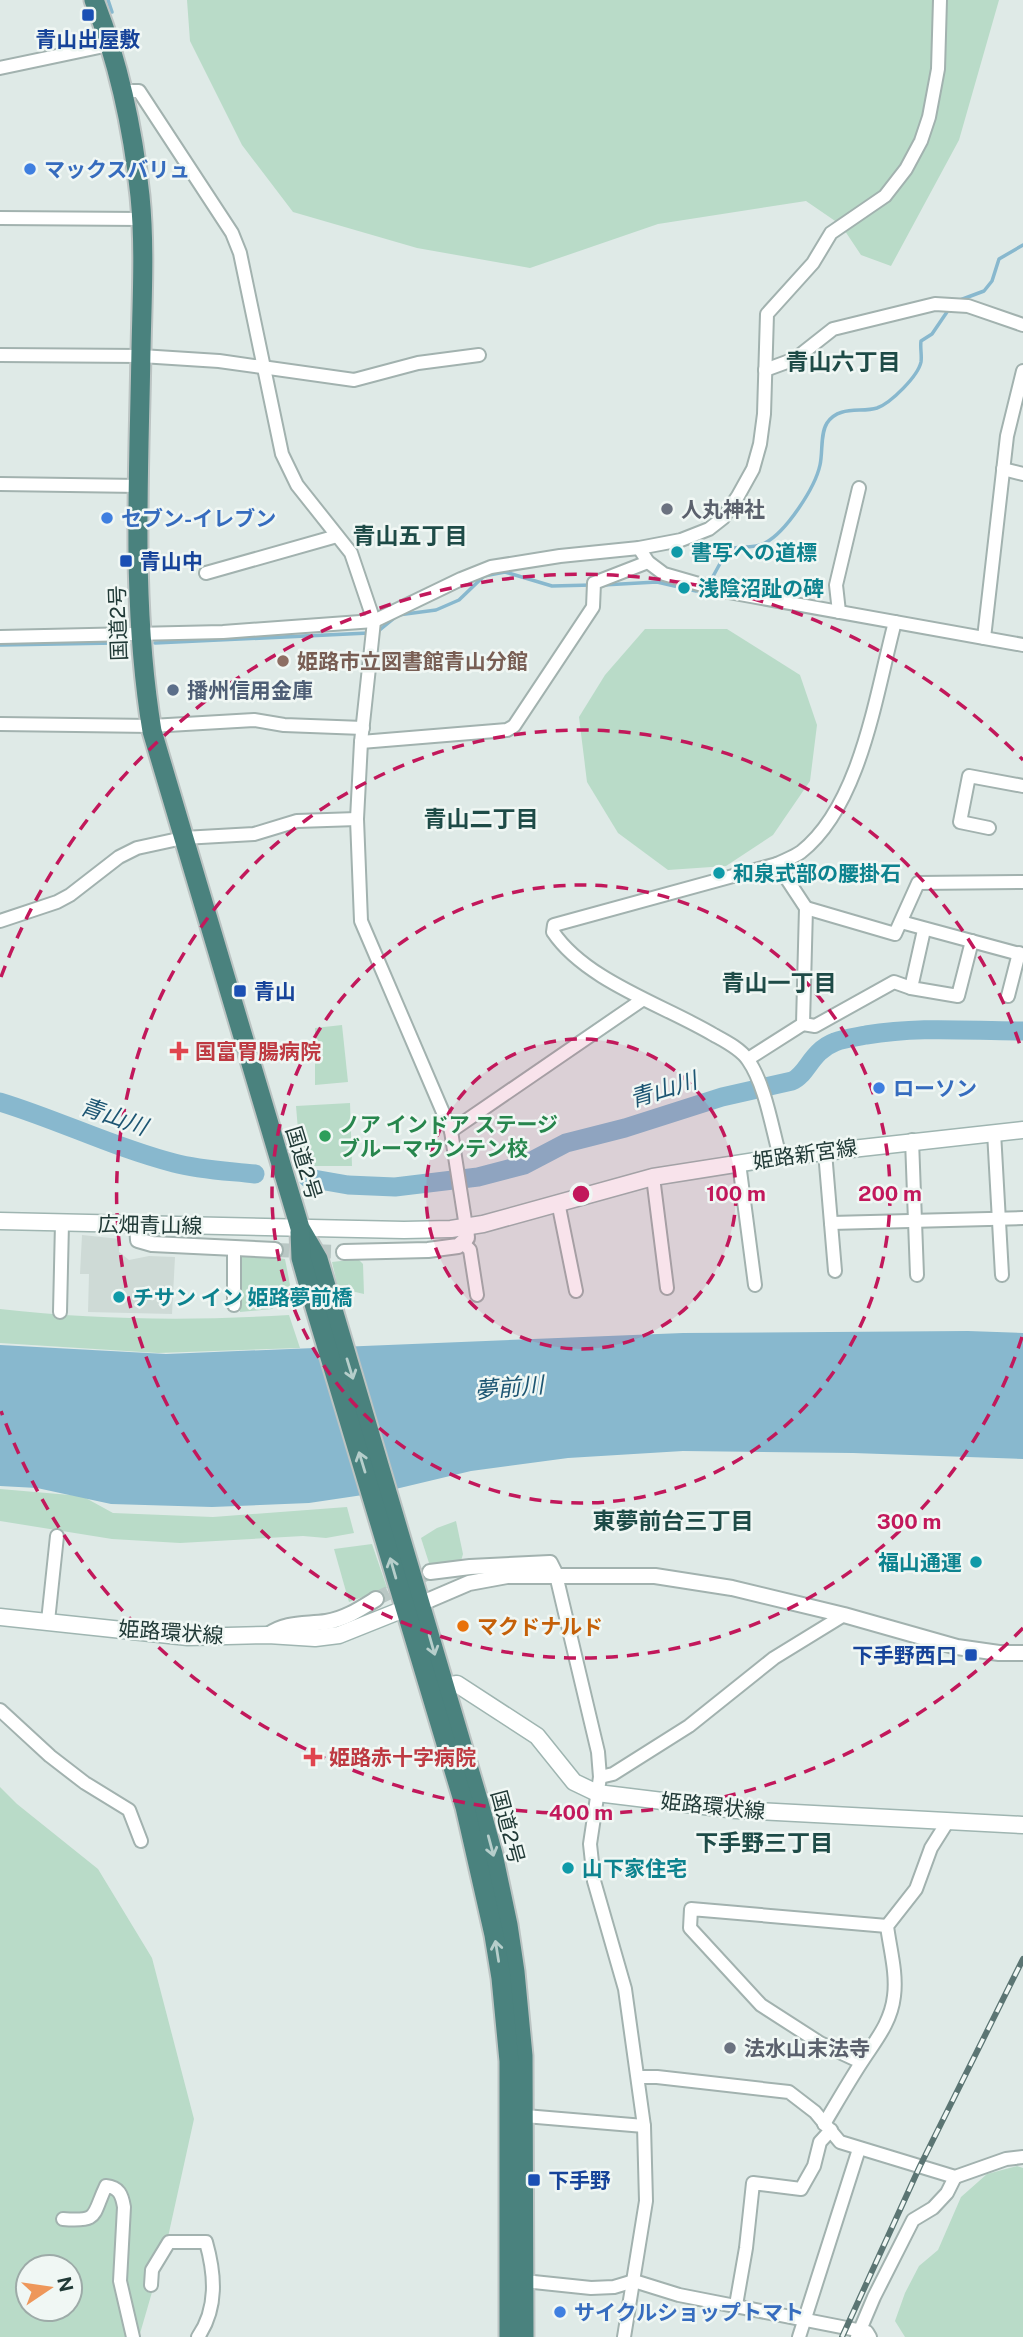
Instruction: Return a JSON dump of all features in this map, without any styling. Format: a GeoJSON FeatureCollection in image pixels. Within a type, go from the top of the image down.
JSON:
{"type":"FeatureCollection","features":[{"type":"Feature","properties":{"kind":"highway","name":"国道2号"},"geometry":{"type":"LineString","coordinates":[[94,0],[121,91],[136,166],[142,219],[139,634],[151,726],[300,1228],[317,1259],[323,1304],[412,1606],[484,1883],[501,1978],[509,2061],[509,2337]]}},
{"type":"Feature","properties":{"kind":"highway","name":"国道2号"},"geometry":{"type":"LineString","coordinates":[[412,1606],[444,1686],[493,1854],[508,1925],[519,2011],[524,2116],[524,2337]]}},
{"type":"Feature","properties":{"kind":"main road","name":"姫路新宮線"},"geometry":{"type":"LineString","coordinates":[[300,1228],[428,1231],[465,1235],[558,1202],[653,1177],[912,1140],[1023,1130]]}},
{"type":"Feature","properties":{"kind":"main road","name":"広畑青山線"},"geometry":{"type":"LineString","coordinates":[[0,1221],[300,1228]]}},
{"type":"Feature","properties":{"kind":"main road","name":"姫路環状線"},"geometry":{"type":"LineString","coordinates":[[0,1617],[188,1637],[315,1638],[339,1635],[412,1606]]}},
{"type":"Feature","properties":{"kind":"main road","name":"姫路環状線"},"geometry":{"type":"LineString","coordinates":[[444,1686],[457,1684],[537,1736],[574,1782],[736,1810],[1023,1825]]}},
{"type":"Feature","properties":{"kind":"street"},"geometry":{"type":"LineString","coordinates":[[0,638],[373,628],[461,579],[491,568],[560,556],[639,548],[681,540],[709,529],[723,518],[738,496],[753,469],[760,444],[767,314],[770,308],[791,289],[813,262],[831,233],[885,196],[906,169],[921,141],[929,117],[938,69],[940,0]]}},
{"type":"Feature","properties":{"kind":"street"},"geometry":{"type":"LineString","coordinates":[[0,68],[109,45]]}},
{"type":"Feature","properties":{"kind":"street"},"geometry":{"type":"LineString","coordinates":[[121,91],[139,92],[232,233],[240,253],[282,454],[297,485],[351,553],[373,628],[361,742],[358,818],[361,921],[451,1131],[465,1235],[477,1295]]}},
{"type":"Feature","properties":{"kind":"street"},"geometry":{"type":"LineString","coordinates":[[0,218],[142,219]]}},
{"type":"Feature","properties":{"kind":"street"},"geometry":{"type":"LineString","coordinates":[[765,370],[795,359],[833,329],[936,304],[968,306],[1023,325]]}},
{"type":"Feature","properties":{"kind":"street"},"geometry":{"type":"LineString","coordinates":[[0,355],[141,356],[234,362],[263,369],[354,380],[418,363],[479,355]]}},
{"type":"Feature","properties":{"kind":"street"},"geometry":{"type":"LineString","coordinates":[[984,638],[1007,436],[1023,371]]}},
{"type":"Feature","properties":{"kind":"street"},"geometry":{"type":"LineString","coordinates":[[1003,470],[1023,474]]}},
{"type":"Feature","properties":{"kind":"street"},"geometry":{"type":"LineString","coordinates":[[0,484],[139,486]]}},
{"type":"Feature","properties":{"kind":"street"},"geometry":{"type":"LineString","coordinates":[[839,612],[836,585],[859,488]]}},
{"type":"Feature","properties":{"kind":"street"},"geometry":{"type":"LineString","coordinates":[[206,573],[337,536]]}},
{"type":"Feature","properties":{"kind":"street"},"geometry":{"type":"LineString","coordinates":[[639,548],[648,562],[664,574],[723,591],[1023,645]]}},
{"type":"Feature","properties":{"kind":"street"},"geometry":{"type":"LineString","coordinates":[[361,742],[507,730],[514,726],[593,607],[594,583],[648,562]]}},
{"type":"Feature","properties":{"kind":"street"},"geometry":{"type":"LineString","coordinates":[[780,1157],[761,1089],[748,1059],[730,1044],[698,1025],[642,1000],[574,957],[553,932],[554,925],[777,864],[801,852],[824,827],[856,770],[895,622]]}},
{"type":"Feature","properties":{"kind":"street"},"geometry":{"type":"LineString","coordinates":[[0,724],[151,726],[254,720],[284,725],[363,728]]}},
{"type":"Feature","properties":{"kind":"street"},"geometry":{"type":"LineString","coordinates":[[989,828],[960,822],[970,776],[1023,786]]}},
{"type":"Feature","properties":{"kind":"street"},"geometry":{"type":"LineString","coordinates":[[0,921],[57,902],[119,857],[137,848],[183,838],[254,834],[297,821],[358,818]]}},
{"type":"Feature","properties":{"kind":"street"},"geometry":{"type":"LineString","coordinates":[[777,864],[806,908],[803,1024]]}},
{"type":"Feature","properties":{"kind":"street"},"geometry":{"type":"LineString","coordinates":[[806,908],[895,934],[918,883],[1023,882]]}},
{"type":"Feature","properties":{"kind":"street"},"geometry":{"type":"LineString","coordinates":[[901,922],[1021,954],[1008,996]]}},
{"type":"Feature","properties":{"kind":"street"},"geometry":{"type":"LineString","coordinates":[[911,988],[924,930]]}},
{"type":"Feature","properties":{"kind":"street"},"geometry":{"type":"LineString","coordinates":[[748,1059],[803,1024],[815,1026],[894,982],[911,988],[958,996],[972,941]]}},
{"type":"Feature","properties":{"kind":"street"},"geometry":{"type":"LineString","coordinates":[[451,1131],[642,1000]]}},
{"type":"Feature","properties":{"kind":"street"},"geometry":{"type":"LineString","coordinates":[[994,1132],[1002,1275]]}},
{"type":"Feature","properties":{"kind":"street"},"geometry":{"type":"LineString","coordinates":[[912,1140],[917,1275]]}},
{"type":"Feature","properties":{"kind":"street"},"geometry":{"type":"LineString","coordinates":[[825,1152],[835,1271]]}},
{"type":"Feature","properties":{"kind":"street"},"geometry":{"type":"LineString","coordinates":[[739,1163],[755,1286]]}},
{"type":"Feature","properties":{"kind":"street"},"geometry":{"type":"LineString","coordinates":[[653,1177],[667,1288]]}},
{"type":"Feature","properties":{"kind":"street"},"geometry":{"type":"LineString","coordinates":[[558,1202],[576,1291]]}},
{"type":"Feature","properties":{"kind":"street"},"geometry":{"type":"LineString","coordinates":[[831,1223],[1023,1218]]}},
{"type":"Feature","properties":{"kind":"street"},"geometry":{"type":"LineString","coordinates":[[60,1312],[62,1223]]}},
{"type":"Feature","properties":{"kind":"street"},"geometry":{"type":"LineString","coordinates":[[136,1225],[138,1240],[152,1244],[275,1250]]}},
{"type":"Feature","properties":{"kind":"street"},"geometry":{"type":"LineString","coordinates":[[344,1252],[428,1250],[465,1235]]}},
{"type":"Feature","properties":{"kind":"street"},"geometry":{"type":"LineString","coordinates":[[234,1248],[234,1305]]}},
{"type":"Feature","properties":{"kind":"street"},"geometry":{"type":"LineString","coordinates":[[48,1621],[57,1536]]}},
{"type":"Feature","properties":{"kind":"street"},"geometry":{"type":"LineString","coordinates":[[430,1572],[550,1563],[556,1575],[598,1752],[598,1785],[590,1844],[594,1881],[625,1989],[644,2126],[646,2201],[624,2337]]}},
{"type":"Feature","properties":{"kind":"street"},"geometry":{"type":"LineString","coordinates":[[412,1606],[469,1583],[508,1576],[630,1575],[678,1578],[844,1615],[957,1647],[999,1653],[1023,1653]]}},
{"type":"Feature","properties":{"kind":"street"},"geometry":{"type":"LineString","coordinates":[[268,1636],[291,1624],[328,1622],[353,1614],[376,1599]]}},
{"type":"Feature","properties":{"kind":"street"},"geometry":{"type":"LineString","coordinates":[[598,1785],[689,1726],[774,1658],[844,1615]]}},
{"type":"Feature","properties":{"kind":"street"},"geometry":{"type":"LineString","coordinates":[[0,1710],[68,1770],[129,1810],[141,1841]]}},
{"type":"Feature","properties":{"kind":"street"},"geometry":{"type":"LineString","coordinates":[[736,2305],[753,2183],[801,2189],[814,2166],[820,2142],[861,2062],[880,2036],[891,2014],[894,1976],[887,1926],[916,1889],[931,1848],[948,1821]]}},
{"type":"Feature","properties":{"kind":"street"},"geometry":{"type":"LineString","coordinates":[[861,2062],[820,2043],[761,2006],[690,1928],[691,1909],[887,1926]]}},
{"type":"Feature","properties":{"kind":"street"},"geometry":{"type":"LineString","coordinates":[[638,2077],[789,2092],[802,2100],[840,2142],[955,2177],[1006,2159],[1023,2157]]}},
{"type":"Feature","properties":{"kind":"street"},"geometry":{"type":"LineString","coordinates":[[524,2116],[644,2126]]}},
{"type":"Feature","properties":{"kind":"street"},"geometry":{"type":"LineString","coordinates":[[799,2337],[859,2149]]}},
{"type":"Feature","properties":{"kind":"street"},"geometry":{"type":"LineString","coordinates":[[524,2281],[591,2288],[614,2287],[634,2281],[679,2295],[736,2305],[862,2335],[874,2297],[913,2220],[933,2208],[947,2193],[955,2177]]}},
{"type":"Feature","properties":{"kind":"street"},"geometry":{"type":"LineString","coordinates":[[63,2219],[85,2221],[93,2217],[106,2186],[114,2187],[122,2194],[124,2207],[120,2281],[133,2337]]}},
{"type":"Feature","properties":{"kind":"street"},"geometry":{"type":"LineString","coordinates":[[150,2285],[152,2270],[169,2242],[206,2242],[213,2269],[212,2306],[198,2337]]}},
{"type":"Feature","properties":{"kind":"shaded area"},"geometry":{"type":"Polygon","coordinates":[[[82,1235],[120,1239],[119,1252],[129,1260],[149,1256],[175,1257],[172,1314],[88,1312],[89,1274],[80,1274],[82,1235]]]}},
{"type":"Feature","properties":{"kind":"green space"},"geometry":{"type":"Polygon","coordinates":[[[187,0],[999,0],[959,140],[891,266],[861,255],[841,225],[806,201],[658,224],[530,268],[417,248],[293,212],[242,145],[190,41],[187,0]]]}},
{"type":"Feature","properties":{"kind":"green space"},"geometry":{"type":"Polygon","coordinates":[[[645,629],[727,629],[800,675],[817,725],[810,781],[773,835],[726,866],[668,870],[618,833],[587,782],[579,717],[605,675],[645,629]]]}},
{"type":"Feature","properties":{"kind":"green space","name":"ノア インドア ステージ ブルーマウンテン校"},"geometry":{"type":"Polygon","coordinates":[[[342,1025],[348,1082],[315,1085],[315,1028],[342,1025]]]}},
{"type":"Feature","properties":{"kind":"green space","name":"ノア インドア ステージ ブルーマウンテン校"},"geometry":{"type":"Polygon","coordinates":[[[350,1103],[352,1166],[301,1166],[296,1106],[350,1103]]]}},
{"type":"Feature","properties":{"kind":"green space"},"geometry":{"type":"Polygon","coordinates":[[[240,1253],[285,1259],[291,1290],[272,1309],[240,1312],[240,1253]]]}},
{"type":"Feature","properties":{"kind":"green space"},"geometry":{"type":"Polygon","coordinates":[[[358,1259],[363,1264],[364,1294],[338,1288],[332,1262],[358,1259]]]}},
{"type":"Feature","properties":{"kind":"green space"},"geometry":{"type":"Polygon","coordinates":[[[0,1309],[144,1318],[289,1315],[300,1348],[158,1353],[0,1343],[0,1309]]]}},
{"type":"Feature","properties":{"kind":"green space"},"geometry":{"type":"Polygon","coordinates":[[[0,1489],[82,1496],[113,1513],[213,1517],[347,1507],[354,1533],[326,1538],[303,1536],[180,1543],[112,1539],[0,1521],[0,1489]]]}},
{"type":"Feature","properties":{"kind":"green space"},"geometry":{"type":"Polygon","coordinates":[[[456,1521],[463,1554],[461,1561],[430,1566],[421,1538],[456,1521]]]}},
{"type":"Feature","properties":{"kind":"green space"},"geometry":{"type":"Polygon","coordinates":[[[372,1544],[387,1588],[349,1602],[334,1549],[372,1544]]]}},
{"type":"Feature","properties":{"kind":"green space"},"geometry":{"type":"Polygon","coordinates":[[[0,1787],[17,1804],[98,1869],[152,1958],[194,2119],[168,2237],[139,2337],[0,2337],[0,1787]]]}},
{"type":"Feature","properties":{"kind":"green space"},"geometry":{"type":"Polygon","coordinates":[[[1017,2166],[1023,2168],[1023,2337],[905,2337],[895,2321],[905,2293],[919,2266],[938,2250],[961,2197],[987,2174],[1017,2166]]]}},
{"type":"Feature","properties":{"kind":"water","name":"夢前川"},"geometry":{"type":"Polygon","coordinates":[[[683,1333],[1023,1333],[1023,1459],[683,1451],[568,1458],[471,1471],[383,1492],[309,1503],[212,1507],[111,1504],[37,1488],[0,1486],[0,1345],[166,1354],[683,1333]]]}},
{"type":"Feature","properties":{"kind":"waterway"},"geometry":{"type":"LineString","coordinates":[[108,0],[112,12]]}},
{"type":"Feature","properties":{"kind":"waterway"},"geometry":{"type":"LineString","coordinates":[[960,300],[984,291],[992,281],[999,259],[1023,245]]}},
{"type":"Feature","properties":{"kind":"waterway"},"geometry":{"type":"LineString","coordinates":[[711,580],[728,549],[761,545],[782,529],[817,475],[823,432],[827,423],[832,417],[844,412],[877,408],[896,395],[919,368],[921,341],[932,334],[949,309]]}},
{"type":"Feature","properties":{"kind":"waterway"},"geometry":{"type":"LineString","coordinates":[[376,633],[398,615],[436,610],[459,600],[484,576],[505,572],[552,586],[592,585]]}},
{"type":"Feature","properties":{"kind":"waterway"},"geometry":{"type":"LineString","coordinates":[[603,585],[657,582],[696,591],[703,590]]}},
{"type":"Feature","properties":{"kind":"waterway"},"geometry":{"type":"LineString","coordinates":[[155,643],[369,633]]}},
{"type":"Feature","properties":{"kind":"waterway"},"geometry":{"type":"LineString","coordinates":[[0,645],[116,643]]}},
{"type":"Feature","properties":{"kind":"waterway","name":"青山川"},"geometry":{"type":"LineString","coordinates":[[308,1178],[348,1185],[395,1187],[478,1177],[524,1165],[566,1143],[625,1128],[722,1097],[792,1081],[802,1074],[820,1051],[842,1040],[906,1031],[1023,1031]]}},
{"type":"Feature","properties":{"kind":"waterway","name":"青山川"},"geometry":{"type":"LineString","coordinates":[[0,1102],[152,1157],[194,1167],[255,1174]]}},
{"type":"Feature","properties":{"kind":"tunnel"},"geometry":{"type":"LineString","coordinates":[[275,1250],[344,1252]]}},
{"type":"Feature","properties":{"kind":"tunnel"},"geometry":{"type":"LineString","coordinates":[[376,1599],[430,1572]]}},
{"type":"Feature","properties":{"kind":"railway"},"geometry":{"type":"LineString","coordinates":[[842,2337],[920,2166],[1023,1959]]}},
{"type":"Feature","properties":{"kind":"place","name":"青山出屋敷"},"geometry":{"type":"Point","coordinates":[88,15]}},
{"type":"Feature","properties":{"kind":"place","name":"マックスバリュ"},"geometry":{"type":"Point","coordinates":[30,169]}},
{"type":"Feature","properties":{"kind":"place","name":"人丸神社"},"geometry":{"type":"Point","coordinates":[667,509]}},
{"type":"Feature","properties":{"kind":"place","name":"セブン-イレブン"},"geometry":{"type":"Point","coordinates":[107,518]}},
{"type":"Feature","properties":{"kind":"place","name":"書写への道標"},"geometry":{"type":"Point","coordinates":[677,552]}},
{"type":"Feature","properties":{"kind":"place","name":"青山中"},"geometry":{"type":"Point","coordinates":[126,561]}},
{"type":"Feature","properties":{"kind":"place","name":"浅陰沼趾の碑"},"geometry":{"type":"Point","coordinates":[684,588]}},
{"type":"Feature","properties":{"kind":"place","name":"姫路市立図書館青山分館"},"geometry":{"type":"Point","coordinates":[283,661]}},
{"type":"Feature","properties":{"kind":"place","name":"播州信用金庫"},"geometry":{"type":"Point","coordinates":[173,690]}},
{"type":"Feature","properties":{"kind":"place","name":"和泉式部の腰掛石"},"geometry":{"type":"Point","coordinates":[719,873]}},
{"type":"Feature","properties":{"kind":"place","name":"青山"},"geometry":{"type":"Point","coordinates":[240,991]}},
{"type":"Feature","properties":{"kind":"place","name":"国富胃腸病院"},"geometry":{"type":"Point","coordinates":[179,1051]}},
{"type":"Feature","properties":{"kind":"place","name":"ローソン"},"geometry":{"type":"Point","coordinates":[879,1088]}},
{"type":"Feature","properties":{"kind":"place","name":"ノア インドア ステージ ブルーマウンテン校"},"geometry":{"type":"Point","coordinates":[325,1136]}},
{"type":"Feature","properties":{"kind":"place","name":"チサン イン 姫路夢前橋"},"geometry":{"type":"Point","coordinates":[119,1297]}},
{"type":"Feature","properties":{"kind":"place","name":"福山通運"},"geometry":{"type":"Point","coordinates":[976,1562]}},
{"type":"Feature","properties":{"kind":"place","name":"マクドナルド"},"geometry":{"type":"Point","coordinates":[463,1626]}},
{"type":"Feature","properties":{"kind":"place","name":"下手野西口"},"geometry":{"type":"Point","coordinates":[971,1655]}},
{"type":"Feature","properties":{"kind":"place","name":"姫路赤十字病院"},"geometry":{"type":"Point","coordinates":[313,1757]}},
{"type":"Feature","properties":{"kind":"place","name":"山下家住宅"},"geometry":{"type":"Point","coordinates":[568,1868]}},
{"type":"Feature","properties":{"kind":"place","name":"法水山末法寺"},"geometry":{"type":"Point","coordinates":[730,2048]}},
{"type":"Feature","properties":{"kind":"place","name":"下手野"},"geometry":{"type":"Point","coordinates":[534,2180]}},
{"type":"Feature","properties":{"kind":"place","name":"サイクルショップトマト"},"geometry":{"type":"Point","coordinates":[560,2312]}},
{"type":"Feature","properties":{"kind":"district","name":"青山六丁目"},"geometry":{"type":"Point","coordinates":[843,361]}},
{"type":"Feature","properties":{"kind":"district","name":"青山五丁目"},"geometry":{"type":"Point","coordinates":[410,535]}},
{"type":"Feature","properties":{"kind":"district","name":"青山二丁目"},"geometry":{"type":"Point","coordinates":[481,818]}},
{"type":"Feature","properties":{"kind":"district","name":"青山一丁目"},"geometry":{"type":"Point","coordinates":[779,982]}},
{"type":"Feature","properties":{"kind":"district","name":"東夢前台三丁目"},"geometry":{"type":"Point","coordinates":[673,1520]}},
{"type":"Feature","properties":{"kind":"district","name":"下手野三丁目"},"geometry":{"type":"Point","coordinates":[764,1842]}}]}
